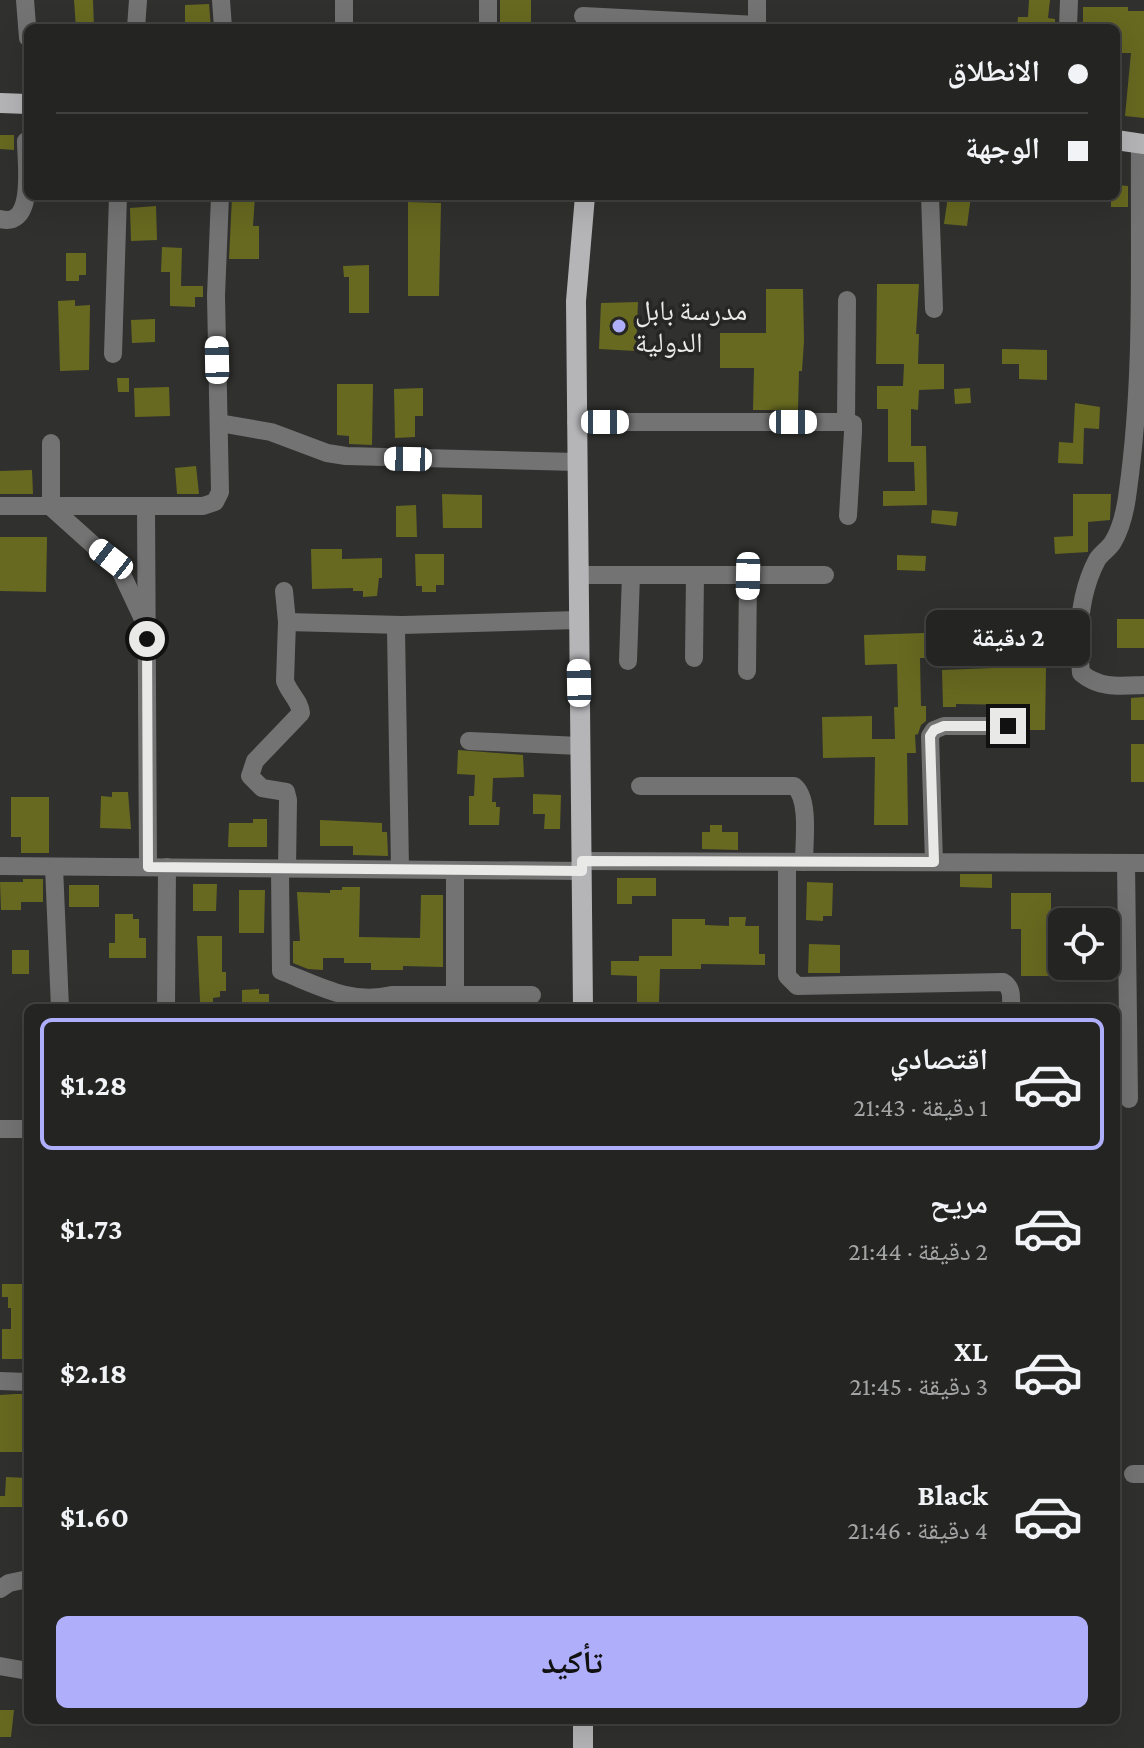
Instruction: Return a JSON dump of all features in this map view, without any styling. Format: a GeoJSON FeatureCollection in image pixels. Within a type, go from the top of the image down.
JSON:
{"type":"FeatureCollection","features":[{"type":"Feature","properties":{"kind":"main road"},"geometry":{"type":"LineString","coordinates":[[0,103],[24,104]]}},
{"type":"Feature","properties":{"kind":"main road"},"geometry":{"type":"LineString","coordinates":[[1120,141],[1142,144]]}},
{"type":"Feature","properties":{"kind":"main road"},"geometry":{"type":"LineString","coordinates":[[583,1004],[576,301],[585,200]]}},
{"type":"Feature","properties":{"kind":"main road"},"geometry":{"type":"LineString","coordinates":[[583,1724],[583,1748]]}},
{"type":"Feature","properties":{"kind":"street"},"geometry":{"type":"LineString","coordinates":[[25,0],[27,24]]}},
{"type":"Feature","properties":{"kind":"street"},"geometry":{"type":"LineString","coordinates":[[136,24],[138,0]]}},
{"type":"Feature","properties":{"kind":"street"},"geometry":{"type":"LineString","coordinates":[[221,0],[223,24]]}},
{"type":"Feature","properties":{"kind":"street"},"geometry":{"type":"LineString","coordinates":[[344,0],[344,24]]}},
{"type":"Feature","properties":{"kind":"street"},"geometry":{"type":"LineString","coordinates":[[488,0],[488,24]]}},
{"type":"Feature","properties":{"kind":"street"},"geometry":{"type":"LineString","coordinates":[[757,0],[757,24]]}},
{"type":"Feature","properties":{"kind":"street"},"geometry":{"type":"LineString","coordinates":[[1068,24],[1069,0]]}},
{"type":"Feature","properties":{"kind":"street"},"geometry":{"type":"LineString","coordinates":[[583,16],[722,24]]}},
{"type":"Feature","properties":{"kind":"street"},"geometry":{"type":"LineString","coordinates":[[1142,144],[1136,498],[1111,546],[1098,558],[1081,608],[1079,651],[1081,673],[1094,683],[1144,685]]}},
{"type":"Feature","properties":{"kind":"street"},"geometry":{"type":"LineString","coordinates":[[0,219],[17,219],[25,200]]}},
{"type":"Feature","properties":{"kind":"street"},"geometry":{"type":"LineString","coordinates":[[113,354],[118,200]]}},
{"type":"Feature","properties":{"kind":"street"},"geometry":{"type":"LineString","coordinates":[[0,506],[203,506],[215,502],[220,492],[216,296],[220,200]]}},
{"type":"Feature","properties":{"kind":"street"},"geometry":{"type":"LineString","coordinates":[[930,200],[934,309]]}},
{"type":"Feature","properties":{"kind":"street"},"geometry":{"type":"LineString","coordinates":[[846,422],[847,300]]}},
{"type":"Feature","properties":{"kind":"street"},"geometry":{"type":"LineString","coordinates":[[576,422],[853,424],[848,516]]}},
{"type":"Feature","properties":{"kind":"street"},"geometry":{"type":"LineString","coordinates":[[219,423],[271,432],[317,450],[346,456],[577,462]]}},
{"type":"Feature","properties":{"kind":"street"},"geometry":{"type":"LineString","coordinates":[[51,443],[51,507],[119,568],[140,611],[147,639]]}},
{"type":"Feature","properties":{"kind":"street"},"geometry":{"type":"LineString","coordinates":[[146,506],[148,867]]}},
{"type":"Feature","properties":{"kind":"street"},"geometry":{"type":"LineString","coordinates":[[579,575],[825,575]]}},
{"type":"Feature","properties":{"kind":"street"},"geometry":{"type":"LineString","coordinates":[[628,661],[631,575]]}},
{"type":"Feature","properties":{"kind":"street"},"geometry":{"type":"LineString","coordinates":[[694,658],[695,576]]}},
{"type":"Feature","properties":{"kind":"street"},"geometry":{"type":"LineString","coordinates":[[747,671],[748,576]]}},
{"type":"Feature","properties":{"kind":"street"},"geometry":{"type":"LineString","coordinates":[[284,591],[287,622],[285,681],[301,713],[255,761],[250,776],[262,788],[286,792],[288,800],[281,971],[370,1004],[392,995],[532,995]]}},
{"type":"Feature","properties":{"kind":"street"},"geometry":{"type":"LineString","coordinates":[[287,622],[402,625],[578,620]]}},
{"type":"Feature","properties":{"kind":"street"},"geometry":{"type":"LineString","coordinates":[[400,869],[395,639],[396,630],[402,625]]}},
{"type":"Feature","properties":{"kind":"street"},"geometry":{"type":"LineString","coordinates":[[934,862],[930,736],[934,730],[944,726],[1008,726]]}},
{"type":"Feature","properties":{"kind":"street"},"geometry":{"type":"LineString","coordinates":[[469,741],[580,746]]}},
{"type":"Feature","properties":{"kind":"street"},"geometry":{"type":"LineString","coordinates":[[640,786],[794,786],[800,792],[804,805],[795,862],[787,976],[792,984],[1003,982],[1009,986],[1011,1004]]}},
{"type":"Feature","properties":{"kind":"street"},"geometry":{"type":"LineString","coordinates":[[0,866],[455,871],[795,862],[1135,863],[1129,1099]]}},
{"type":"Feature","properties":{"kind":"street"},"geometry":{"type":"LineString","coordinates":[[54,867],[60,1004]]}},
{"type":"Feature","properties":{"kind":"street"},"geometry":{"type":"LineString","coordinates":[[166,1004],[167,867]]}},
{"type":"Feature","properties":{"kind":"street"},"geometry":{"type":"LineString","coordinates":[[455,871],[455,995]]}},
{"type":"Feature","properties":{"kind":"street"},"geometry":{"type":"LineString","coordinates":[[0,1129],[24,1129]]}},
{"type":"Feature","properties":{"kind":"street"},"geometry":{"type":"LineString","coordinates":[[0,1381],[24,1382]]}},
{"type":"Feature","properties":{"kind":"street"},"geometry":{"type":"LineString","coordinates":[[0,1589],[24,1580]]}},
{"type":"Feature","properties":{"kind":"street"},"geometry":{"type":"LineString","coordinates":[[0,1666],[24,1670]]}},
{"type":"Feature","properties":{"kind":"building"},"geometry":{"type":"Polygon","coordinates":[[[74,0],[93,0],[94,24],[76,24],[74,0]]]}},
{"type":"Feature","properties":{"kind":"building"},"geometry":{"type":"Polygon","coordinates":[[[500,0],[531,0],[531,24],[500,24],[500,0]]]}},
{"type":"Feature","properties":{"kind":"building"},"geometry":{"type":"Polygon","coordinates":[[[1029,0],[1050,0],[1048,18],[1055,19],[1055,24],[1017,24],[1018,17],[1028,17],[1029,0]]]}},
{"type":"Feature","properties":{"kind":"building"},"geometry":{"type":"Polygon","coordinates":[[[209,4],[211,24],[185,24],[185,5],[209,4]]]}},
{"type":"Feature","properties":{"kind":"building"},"geometry":{"type":"Polygon","coordinates":[[[1083,7],[1128,7],[1128,11],[1144,11],[1144,118],[1125,116],[1131,53],[1120,53],[1120,24],[1083,24],[1083,7]]]}},
{"type":"Feature","properties":{"kind":"building"},"geometry":{"type":"Polygon","coordinates":[[[0,135],[14,135],[14,150],[0,149],[0,135]]]}},
{"type":"Feature","properties":{"kind":"building"},"geometry":{"type":"Polygon","coordinates":[[[1120,185],[1128,186],[1128,207],[1111,207],[1111,200],[1120,200],[1120,185]]]}},
{"type":"Feature","properties":{"kind":"building"},"geometry":{"type":"Polygon","coordinates":[[[232,200],[255,200],[253,226],[259,226],[259,259],[229,259],[232,200]]]}},
{"type":"Feature","properties":{"kind":"building"},"geometry":{"type":"Polygon","coordinates":[[[947,200],[970,200],[967,226],[944,224],[947,200]]]}},
{"type":"Feature","properties":{"kind":"building"},"geometry":{"type":"Polygon","coordinates":[[[408,202],[441,203],[439,296],[408,296],[408,202]]]}},
{"type":"Feature","properties":{"kind":"building"},"geometry":{"type":"Polygon","coordinates":[[[156,206],[157,240],[131,241],[130,208],[156,206]]]}},
{"type":"Feature","properties":{"kind":"building"},"geometry":{"type":"Polygon","coordinates":[[[162,247],[182,248],[181,286],[203,286],[203,297],[195,297],[195,307],[170,306],[170,272],[161,272],[162,247]]]}},
{"type":"Feature","properties":{"kind":"building"},"geometry":{"type":"Polygon","coordinates":[[[66,253],[86,253],[86,275],[79,275],[79,281],[66,281],[66,253]]]}},
{"type":"Feature","properties":{"kind":"building"},"geometry":{"type":"Polygon","coordinates":[[[369,265],[369,313],[349,313],[349,277],[344,277],[343,266],[369,265]]]}},
{"type":"Feature","properties":{"kind":"building"},"geometry":{"type":"Polygon","coordinates":[[[877,284],[919,284],[918,364],[944,364],[944,389],[919,390],[918,410],[911,409],[911,446],[926,446],[927,505],[883,506],[883,491],[915,491],[914,462],[888,462],[888,409],[877,409],[877,386],[903,386],[904,364],[876,364],[877,284]]]}},
{"type":"Feature","properties":{"kind":"building"},"geometry":{"type":"Polygon","coordinates":[[[766,289],[803,289],[804,341],[798,410],[753,410],[754,368],[720,368],[720,333],[766,333],[766,289]]]}},
{"type":"Feature","properties":{"kind":"building"},"geometry":{"type":"Polygon","coordinates":[[[75,300],[75,306],[90,305],[89,370],[60,371],[58,301],[75,300]]]}},
{"type":"Feature","properties":{"kind":"building","name":"مدرسة بابل الدولية"},"geometry":{"type":"Polygon","coordinates":[[[638,302],[636,351],[599,349],[601,303],[638,302]]]}},
{"type":"Feature","properties":{"kind":"building"},"geometry":{"type":"Polygon","coordinates":[[[155,319],[155,342],[132,343],[131,320],[155,319]]]}},
{"type":"Feature","properties":{"kind":"building"},"geometry":{"type":"Polygon","coordinates":[[[1002,349],[1047,350],[1047,380],[1019,379],[1019,364],[1002,364],[1002,349]]]}},
{"type":"Feature","properties":{"kind":"building"},"geometry":{"type":"Polygon","coordinates":[[[117,378],[129,378],[129,392],[118,392],[117,378]]]}},
{"type":"Feature","properties":{"kind":"building"},"geometry":{"type":"Polygon","coordinates":[[[337,384],[373,384],[372,445],[349,444],[349,436],[337,435],[337,384]]]}},
{"type":"Feature","properties":{"kind":"building"},"geometry":{"type":"Polygon","coordinates":[[[169,387],[170,416],[135,417],[134,388],[169,387]]]}},
{"type":"Feature","properties":{"kind":"building"},"geometry":{"type":"Polygon","coordinates":[[[423,388],[423,416],[415,416],[415,437],[395,438],[394,389],[423,388]]]}},
{"type":"Feature","properties":{"kind":"building"},"geometry":{"type":"Polygon","coordinates":[[[970,388],[971,403],[955,404],[954,389],[970,388]]]}},
{"type":"Feature","properties":{"kind":"building"},"geometry":{"type":"Polygon","coordinates":[[[1075,403],[1100,407],[1099,429],[1084,428],[1083,464],[1058,463],[1059,442],[1073,443],[1075,403]]]}},
{"type":"Feature","properties":{"kind":"building"},"geometry":{"type":"Polygon","coordinates":[[[196,466],[199,494],[177,494],[175,468],[196,466]]]}},
{"type":"Feature","properties":{"kind":"building"},"geometry":{"type":"Polygon","coordinates":[[[32,470],[33,494],[0,494],[0,471],[32,470]]]}},
{"type":"Feature","properties":{"kind":"building"},"geometry":{"type":"Polygon","coordinates":[[[442,494],[482,495],[482,528],[443,528],[442,494]]]}},
{"type":"Feature","properties":{"kind":"building"},"geometry":{"type":"Polygon","coordinates":[[[1073,494],[1111,494],[1110,520],[1088,522],[1088,552],[1055,554],[1054,537],[1073,536],[1073,494]]]}},
{"type":"Feature","properties":{"kind":"building"},"geometry":{"type":"Polygon","coordinates":[[[416,505],[417,537],[396,537],[396,506],[416,505]]]}},
{"type":"Feature","properties":{"kind":"building"},"geometry":{"type":"Polygon","coordinates":[[[932,510],[958,512],[956,526],[931,523],[932,510]]]}},
{"type":"Feature","properties":{"kind":"building"},"geometry":{"type":"Polygon","coordinates":[[[0,537],[47,537],[46,592],[0,591],[0,537]]]}},
{"type":"Feature","properties":{"kind":"building"},"geometry":{"type":"Polygon","coordinates":[[[311,549],[342,549],[342,559],[382,558],[382,578],[379,578],[377,596],[363,597],[363,591],[353,591],[353,588],[312,589],[311,549]]]}},
{"type":"Feature","properties":{"kind":"building"},"geometry":{"type":"Polygon","coordinates":[[[415,554],[444,554],[444,585],[436,585],[436,592],[422,592],[422,586],[416,586],[415,554]]]}},
{"type":"Feature","properties":{"kind":"building"},"geometry":{"type":"Polygon","coordinates":[[[897,555],[926,556],[925,571],[897,570],[897,555]]]}},
{"type":"Feature","properties":{"kind":"building"},"geometry":{"type":"Polygon","coordinates":[[[1117,619],[1144,619],[1144,648],[1117,648],[1117,619]]]}},
{"type":"Feature","properties":{"kind":"building"},"geometry":{"type":"Polygon","coordinates":[[[924,633],[925,658],[920,658],[921,706],[926,706],[926,721],[915,735],[916,753],[907,753],[908,825],[874,825],[875,757],[823,758],[822,717],[872,716],[872,739],[895,739],[897,664],[865,665],[864,635],[924,633]]]}},
{"type":"Feature","properties":{"kind":"building"},"geometry":{"type":"Polygon","coordinates":[[[1046,666],[1045,730],[1021,730],[1021,708],[1018,705],[956,704],[956,707],[943,707],[942,670],[1046,666]]]}},
{"type":"Feature","properties":{"kind":"building"},"geometry":{"type":"Polygon","coordinates":[[[1144,697],[1144,720],[1131,720],[1131,698],[1144,697]]]}},
{"type":"Feature","properties":{"kind":"building"},"geometry":{"type":"Polygon","coordinates":[[[1131,744],[1144,744],[1144,782],[1131,782],[1131,744]]]}},
{"type":"Feature","properties":{"kind":"building"},"geometry":{"type":"Polygon","coordinates":[[[458,750],[523,755],[524,777],[493,778],[492,802],[500,807],[499,825],[469,825],[469,796],[474,796],[475,775],[457,774],[458,750]]]}},
{"type":"Feature","properties":{"kind":"building"},"geometry":{"type":"Polygon","coordinates":[[[112,792],[128,792],[131,829],[100,828],[101,796],[112,797],[112,792]]]}},
{"type":"Feature","properties":{"kind":"building"},"geometry":{"type":"Polygon","coordinates":[[[533,794],[561,795],[560,829],[544,829],[545,814],[533,814],[533,794]]]}},
{"type":"Feature","properties":{"kind":"building"},"geometry":{"type":"Polygon","coordinates":[[[11,797],[49,797],[49,853],[21,853],[21,837],[11,837],[11,797]]]}},
{"type":"Feature","properties":{"kind":"building"},"geometry":{"type":"Polygon","coordinates":[[[253,819],[267,819],[267,847],[228,847],[229,823],[253,823],[253,819]]]}},
{"type":"Feature","properties":{"kind":"building"},"geometry":{"type":"Polygon","coordinates":[[[320,820],[382,823],[382,832],[387,832],[388,856],[353,855],[353,846],[320,846],[320,820]]]}},
{"type":"Feature","properties":{"kind":"building"},"geometry":{"type":"Polygon","coordinates":[[[710,825],[722,825],[722,832],[738,832],[738,850],[702,849],[702,832],[710,832],[710,825]]]}},
{"type":"Feature","properties":{"kind":"building"},"geometry":{"type":"Polygon","coordinates":[[[960,874],[992,874],[992,888],[960,887],[960,874]]]}},
{"type":"Feature","properties":{"kind":"building"},"geometry":{"type":"Polygon","coordinates":[[[617,878],[656,878],[656,896],[632,896],[632,904],[617,904],[617,878]]]}},
{"type":"Feature","properties":{"kind":"building"},"geometry":{"type":"Polygon","coordinates":[[[23,879],[43,879],[43,902],[21,902],[21,910],[1,910],[0,882],[23,882],[23,879]]]}},
{"type":"Feature","properties":{"kind":"building"},"geometry":{"type":"Polygon","coordinates":[[[807,882],[833,883],[832,916],[823,916],[823,921],[806,920],[807,882]]]}},
{"type":"Feature","properties":{"kind":"building"},"geometry":{"type":"Polygon","coordinates":[[[193,884],[217,884],[216,911],[193,911],[193,884]]]}},
{"type":"Feature","properties":{"kind":"building"},"geometry":{"type":"Polygon","coordinates":[[[69,885],[99,885],[99,907],[69,907],[69,885]]]}},
{"type":"Feature","properties":{"kind":"building"},"geometry":{"type":"Polygon","coordinates":[[[342,887],[360,887],[359,937],[420,938],[421,895],[443,895],[443,967],[403,966],[403,970],[371,970],[371,963],[344,963],[344,958],[323,958],[323,970],[308,969],[293,963],[293,941],[300,941],[297,892],[330,893],[330,890],[342,890],[342,887]]]}},
{"type":"Feature","properties":{"kind":"building"},"geometry":{"type":"Polygon","coordinates":[[[239,890],[265,890],[264,933],[239,933],[239,890]]]}},
{"type":"Feature","properties":{"kind":"building"},"geometry":{"type":"Polygon","coordinates":[[[1011,893],[1051,893],[1051,908],[1048,908],[1048,976],[1021,976],[1021,929],[1011,929],[1011,893]]]}},
{"type":"Feature","properties":{"kind":"building"},"geometry":{"type":"Polygon","coordinates":[[[115,914],[133,914],[133,919],[139,919],[139,938],[146,938],[146,958],[109,958],[109,943],[115,943],[115,914]]]}},
{"type":"Feature","properties":{"kind":"building"},"geometry":{"type":"Polygon","coordinates":[[[729,917],[746,917],[745,926],[759,926],[759,954],[765,954],[765,965],[701,964],[701,969],[660,969],[659,1003],[637,1003],[637,976],[611,975],[611,961],[639,961],[639,956],[672,956],[672,919],[705,919],[705,925],[729,926],[729,917]]]}},
{"type":"Feature","properties":{"kind":"building"},"geometry":{"type":"Polygon","coordinates":[[[197,936],[222,936],[222,972],[226,972],[226,991],[220,991],[220,997],[213,998],[213,1002],[200,1002],[197,936]]]}},
{"type":"Feature","properties":{"kind":"building"},"geometry":{"type":"Polygon","coordinates":[[[809,944],[840,945],[840,973],[808,973],[809,944]]]}},
{"type":"Feature","properties":{"kind":"building"},"geometry":{"type":"Polygon","coordinates":[[[12,950],[29,950],[29,974],[12,974],[12,950]]]}},
{"type":"Feature","properties":{"kind":"building"},"geometry":{"type":"Polygon","coordinates":[[[259,989],[259,994],[269,994],[269,1004],[242,1004],[242,990],[259,989]]]}},
{"type":"Feature","properties":{"kind":"building"},"geometry":{"type":"Polygon","coordinates":[[[2,1284],[24,1284],[24,1359],[2,1359],[2,1329],[11,1329],[11,1308],[8,1308],[8,1297],[2,1297],[2,1284]]]}},
{"type":"Feature","properties":{"kind":"building"},"geometry":{"type":"Polygon","coordinates":[[[24,1394],[24,1452],[0,1452],[0,1395],[24,1394]]]}},
{"type":"Feature","properties":{"kind":"building"},"geometry":{"type":"Polygon","coordinates":[[[6,1477],[24,1478],[22,1507],[0,1507],[0,1496],[5,1496],[6,1477]]]}},
{"type":"Feature","properties":{"kind":"building"},"geometry":{"type":"Polygon","coordinates":[[[0,1710],[14,1710],[11,1737],[0,1737],[0,1710]]]}},
{"type":"Feature","properties":{"kind":"place","name":"مدرسة بابل الدولية"},"geometry":{"type":"Point","coordinates":[619,326]}},
{"type":"Feature","properties":{"kind":"route"},"geometry":{"type":"LineString","coordinates":[[147,639],[148,867],[582,871],[582,861],[934,862],[930,736],[934,730],[944,726],[1008,726]]}}]}
